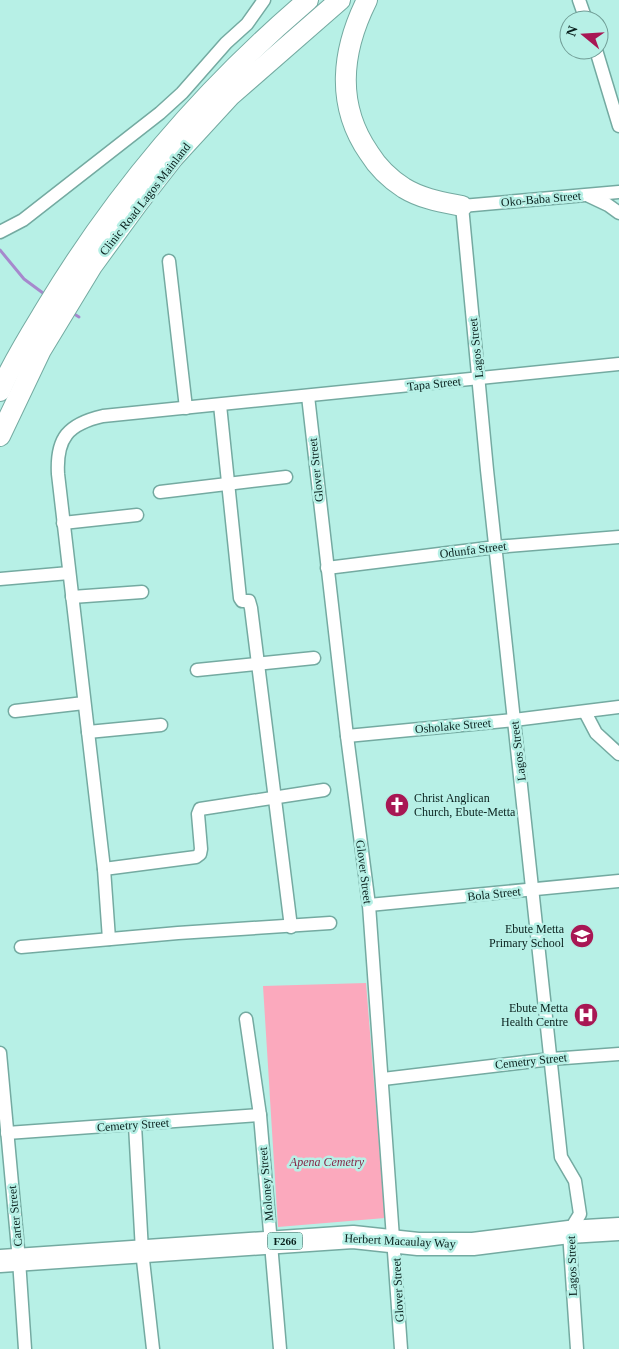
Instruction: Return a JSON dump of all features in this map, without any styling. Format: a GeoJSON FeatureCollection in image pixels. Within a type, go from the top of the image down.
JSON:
{"type":"FeatureCollection","features":[{"type":"Feature","properties":{"kind":"highway","name":"Herbert Macaulay Way"},"geometry":{"type":"LineString","coordinates":[[10,1260],[353,1237],[445,1245],[473,1244],[569,1232],[619,1229]]}},
{"type":"Feature","properties":{"kind":"main road","name":"Clinic Road Lagos Mainland"},"geometry":{"type":"LineString","coordinates":[[0,391],[34,346],[130,186],[181,125],[254,50],[308,0]]}},
{"type":"Feature","properties":{"kind":"main road","name":"Clinic Road Lagos Mainland"},"geometry":{"type":"LineString","coordinates":[[85,262],[118,229],[173,158],[230,96],[340,0]]}},
{"type":"Feature","properties":{"kind":"main road"},"geometry":{"type":"LineString","coordinates":[[366,0],[350,40],[346,62],[344,83],[352,124],[376,163],[403,187],[434,201],[462,206]]}},
{"type":"Feature","properties":{"kind":"main road","name":"Clinic Road Lagos Mainland"},"geometry":{"type":"LineString","coordinates":[[0,436],[34,346]]}},
{"type":"Feature","properties":{"kind":"street"},"geometry":{"type":"LineString","coordinates":[[0,231],[24,220],[160,113],[182,93],[226,43],[247,24],[259,2]]}},
{"type":"Feature","properties":{"kind":"street"},"geometry":{"type":"LineString","coordinates":[[599,60],[619,126]]}},
{"type":"Feature","properties":{"kind":"street","name":"Oko-Baba Street"},"geometry":{"type":"LineString","coordinates":[[462,206],[619,192]]}},
{"type":"Feature","properties":{"kind":"street"},"geometry":{"type":"LineString","coordinates":[[587,195],[608,205],[619,213]]}},
{"type":"Feature","properties":{"kind":"street","name":"Lagos Street"},"geometry":{"type":"LineString","coordinates":[[462,206],[529,866],[534,890],[561,1157],[575,1181],[580,1214],[569,1232],[577,1349]]}},
{"type":"Feature","properties":{"kind":"street"},"geometry":{"type":"LineString","coordinates":[[169,261],[186,408]]}},
{"type":"Feature","properties":{"kind":"street","name":"Tapa Street"},"geometry":{"type":"LineString","coordinates":[[109,939],[104,869],[57,460],[64,438],[72,428],[83,421],[103,416],[619,364]]}},
{"type":"Feature","properties":{"kind":"street","name":"Glover Street"},"geometry":{"type":"LineString","coordinates":[[308,396],[346,736],[369,905],[402,1349]]}},
{"type":"Feature","properties":{"kind":"street"},"geometry":{"type":"LineString","coordinates":[[220,405],[240,598],[242,601],[249,601],[276,797],[291,927]]}},
{"type":"Feature","properties":{"kind":"street"},"geometry":{"type":"LineString","coordinates":[[160,492],[286,477]]}},
{"type":"Feature","properties":{"kind":"street"},"geometry":{"type":"LineString","coordinates":[[63,523],[137,515]]}},
{"type":"Feature","properties":{"kind":"street","name":"Odunfa Street"},"geometry":{"type":"LineString","coordinates":[[327,568],[496,547],[619,537]]}},
{"type":"Feature","properties":{"kind":"street"},"geometry":{"type":"LineString","coordinates":[[0,579],[69,573]]}},
{"type":"Feature","properties":{"kind":"street"},"geometry":{"type":"LineString","coordinates":[[72,597],[142,592]]}},
{"type":"Feature","properties":{"kind":"street"},"geometry":{"type":"LineString","coordinates":[[197,670],[314,658]]}},
{"type":"Feature","properties":{"kind":"street"},"geometry":{"type":"LineString","coordinates":[[15,711],[84,704]]}},
{"type":"Feature","properties":{"kind":"street","name":"Osholake Street"},"geometry":{"type":"LineString","coordinates":[[346,736],[619,708]]}},
{"type":"Feature","properties":{"kind":"street"},"geometry":{"type":"LineString","coordinates":[[585,712],[596,733],[619,754]]}},
{"type":"Feature","properties":{"kind":"street"},"geometry":{"type":"LineString","coordinates":[[88,732],[161,725]]}},
{"type":"Feature","properties":{"kind":"street"},"geometry":{"type":"LineString","coordinates":[[104,869],[196,857],[200,854],[201,849],[198,814],[200,809],[324,790]]}},
{"type":"Feature","properties":{"kind":"street","name":"Bola Street"},"geometry":{"type":"LineString","coordinates":[[369,905],[619,881]]}},
{"type":"Feature","properties":{"kind":"street"},"geometry":{"type":"LineString","coordinates":[[21,947],[330,923]]}},
{"type":"Feature","properties":{"kind":"street","name":"Moloney Street"},"geometry":{"type":"LineString","coordinates":[[246,1019],[260,1115],[280,1349]]}},
{"type":"Feature","properties":{"kind":"street","name":"Carter Street"},"geometry":{"type":"LineString","coordinates":[[0,1053],[7,1133],[10,1260],[24,1349]]}},
{"type":"Feature","properties":{"kind":"street","name":"Cemetry Street"},"geometry":{"type":"LineString","coordinates":[[383,1079],[551,1059],[619,1054]]}},
{"type":"Feature","properties":{"kind":"street","name":"Cemetry Street"},"geometry":{"type":"LineString","coordinates":[[7,1133],[260,1115]]}},
{"type":"Feature","properties":{"kind":"street"},"geometry":{"type":"LineString","coordinates":[[135,1125],[142,1250],[153,1349]]}},
{"type":"Feature","properties":{"kind":"green space","name":"Apena Cemetry"},"geometry":{"type":"Polygon","coordinates":[[[366,983],[385,1218],[278,1227],[263,986],[366,983]]]}},
{"type":"Feature","properties":{"kind":"waterway"},"geometry":{"type":"LineString","coordinates":[[0,250],[24,279],[47,296]]}},
{"type":"Feature","properties":{"kind":"waterway"},"geometry":{"type":"LineString","coordinates":[[71,312],[79,317]]}},
{"type":"Feature","properties":{"kind":"place","name":"Christ Anglican Church, Ebute-Metta"},"geometry":{"type":"Point","coordinates":[397,805]}},
{"type":"Feature","properties":{"kind":"place","name":"Ebute Metta Primary School"},"geometry":{"type":"Point","coordinates":[582,936]}},
{"type":"Feature","properties":{"kind":"place","name":"Ebute Metta Health Centre"},"geometry":{"type":"Point","coordinates":[586,1015]}}]}
